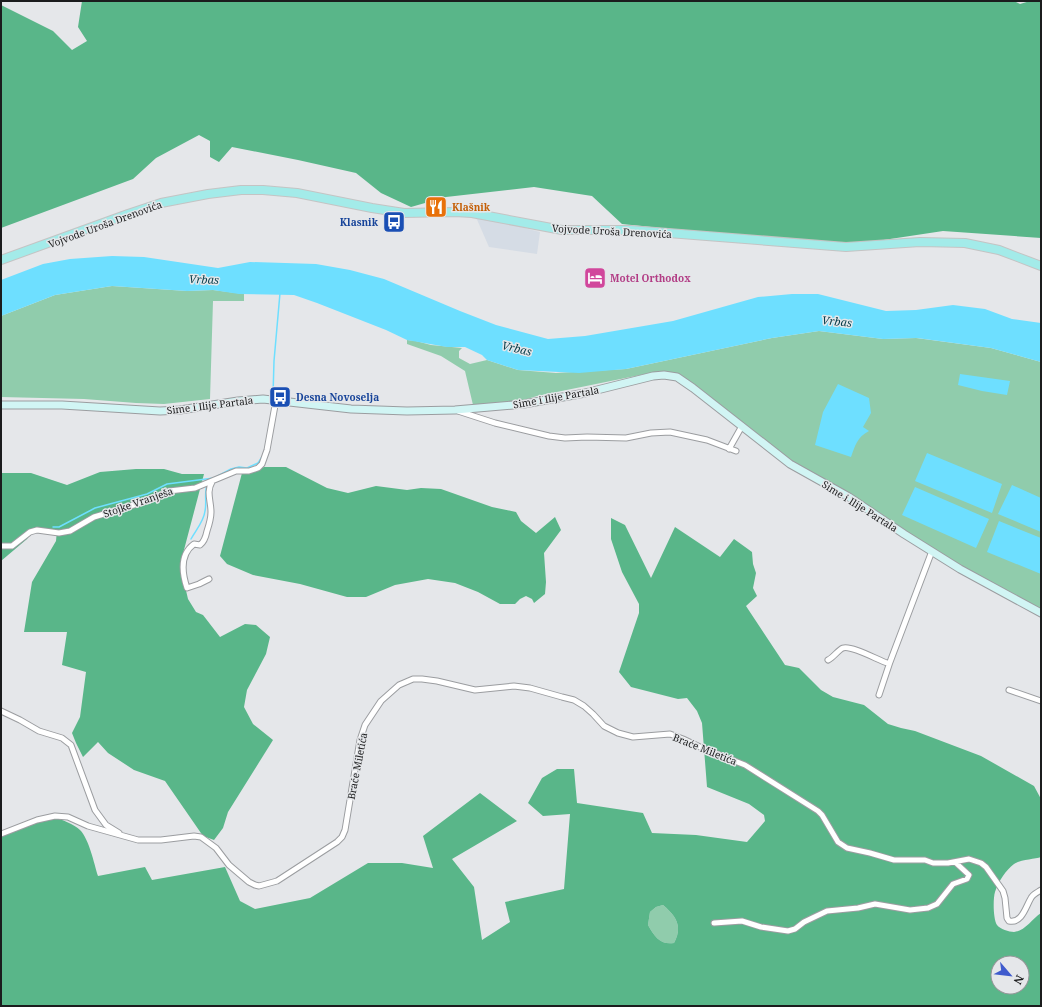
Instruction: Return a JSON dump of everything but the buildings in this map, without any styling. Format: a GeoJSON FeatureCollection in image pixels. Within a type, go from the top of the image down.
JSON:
{"type":"FeatureCollection","features":[{"type":"Feature","properties":{"kind":"main road","name":"Vojvode Uroša Drenovića"},"geometry":{"type":"LineString","coordinates":[[1,260],[161,203],[208,194],[264,190],[292,192],[404,213],[455,212],[478,214],[562,230],[651,232],[846,248],[925,242],[965,243],[999,250],[1041,266]]}},
{"type":"Feature","properties":{"kind":"street","name":"Sime i Ilije Partala"},"geometry":{"type":"LineString","coordinates":[[1,405],[75,406],[154,411],[180,410],[250,400],[276,400],[328,407],[370,410],[455,410],[524,404],[585,393],[653,376],[664,375],[677,377],[687,383],[790,464],[849,497],[960,569],[1041,613]]}},
{"type":"Feature","properties":{"kind":"street","name":"Stojke Vranješa"},"geometry":{"type":"LineString","coordinates":[[1,546],[12,546],[30,532],[37,530],[59,533],[70,531],[94,517],[147,501],[169,491],[194,488],[236,471],[250,471],[258,468],[262,464],[267,450],[276,400]]}},
{"type":"Feature","properties":{"kind":"street"},"geometry":{"type":"LineString","coordinates":[[455,410],[495,423],[549,436],[565,438],[626,438],[651,433],[670,432],[707,440],[736,451]]}},
{"type":"Feature","properties":{"kind":"street"},"geometry":{"type":"LineString","coordinates":[[729,449],[742,426]]}},
{"type":"Feature","properties":{"kind":"street"},"geometry":{"type":"LineString","coordinates":[[209,579],[188,588],[182,565],[187,551],[194,544],[200,545],[203,543],[210,521],[211,512],[208,491],[212,482]]}},
{"type":"Feature","properties":{"kind":"street"},"geometry":{"type":"LineString","coordinates":[[879,696],[890,662],[932,551]]}},
{"type":"Feature","properties":{"kind":"street"},"geometry":{"type":"LineString","coordinates":[[828,660],[843,648],[850,648],[880,661],[887,663],[890,662]]}},
{"type":"Feature","properties":{"kind":"street","name":"Braće Miletića"},"geometry":{"type":"LineString","coordinates":[[127,837],[144,841],[178,839],[194,836],[201,837],[216,848],[229,866],[254,885],[264,885],[277,880],[337,842],[342,837],[345,830],[360,740],[365,725],[381,702],[400,685],[408,681],[422,679],[475,690],[514,686],[530,688],[574,700],[584,706],[604,726],[618,733],[633,737],[670,734],[683,738],[702,748],[745,765],[818,811],[838,842],[847,848],[894,860],[955,862],[969,859],[981,863],[986,867],[1003,891],[1007,918],[1009,921],[1014,922],[1019,919],[1032,896],[1041,890]]}},
{"type":"Feature","properties":{"kind":"street"},"geometry":{"type":"LineString","coordinates":[[1009,690],[1041,702]]}},
{"type":"Feature","properties":{"kind":"street"},"geometry":{"type":"LineString","coordinates":[[1,711],[20,720],[39,732],[62,738],[71,745],[95,810],[106,825],[127,837]]}},
{"type":"Feature","properties":{"kind":"street"},"geometry":{"type":"LineString","coordinates":[[1,834],[37,820],[55,816],[68,818],[88,826],[127,837]]}},
{"type":"Feature","properties":{"kind":"street"},"geometry":{"type":"LineString","coordinates":[[714,923],[742,921],[761,927],[788,931],[795,929],[804,922],[828,911],[858,908],[875,904],[910,910],[928,908],[937,904],[953,884],[967,880],[969,874],[955,862]]}},
{"type":"Feature","properties":{"kind":"shaded area"},"geometry":{"type":"Polygon","coordinates":[[[475,215],[540,232],[537,254],[489,247],[475,215]]]}},
{"type":"Feature","properties":{"kind":"green space"},"geometry":{"type":"Polygon","coordinates":[[[82,1],[1014,1],[1020,4],[1030,1],[1041,1],[1041,238],[943,231],[857,244],[661,228],[622,224],[592,196],[534,187],[446,197],[411,207],[381,193],[356,173],[232,147],[219,162],[210,157],[210,141],[199,135],[156,158],[133,179],[1,228],[1,5],[53,31],[72,50],[87,41],[78,27],[82,1]]]}},
{"type":"Feature","properties":{"kind":"green space"},"geometry":{"type":"Polygon","coordinates":[[[112,286],[187,291],[213,290],[244,294],[244,301],[213,301],[210,399],[164,404],[84,399],[1,397],[1,316],[55,295],[112,286]]]}},
{"type":"Feature","properties":{"kind":"green space"},"geometry":{"type":"Polygon","coordinates":[[[819,331],[883,339],[916,338],[991,348],[1041,362],[1041,613],[1004,593],[790,464],[687,383],[655,372],[537,396],[521,401],[473,405],[465,371],[441,356],[407,344],[407,340],[431,345],[462,348],[459,351],[459,358],[470,364],[487,360],[518,370],[556,373],[626,369],[772,338],[819,331]]]}},
{"type":"Feature","properties":{"kind":"green space"},"geometry":{"type":"Polygon","coordinates":[[[264,467],[286,467],[327,488],[348,493],[376,486],[407,490],[421,488],[441,489],[492,507],[516,512],[521,521],[536,533],[555,517],[561,530],[544,553],[546,582],[545,594],[534,603],[532,599],[526,596],[515,604],[500,604],[478,592],[455,583],[428,579],[395,585],[366,597],[347,597],[300,584],[253,575],[227,564],[220,556],[242,473],[249,473],[264,467]]]}},
{"type":"Feature","properties":{"kind":"green space"},"geometry":{"type":"Polygon","coordinates":[[[136,469],[164,469],[182,474],[204,474],[180,565],[188,599],[196,612],[203,615],[220,637],[245,624],[256,625],[270,637],[266,654],[247,690],[244,707],[253,724],[273,740],[228,812],[223,828],[214,840],[203,836],[165,781],[134,770],[108,753],[98,742],[83,757],[72,733],[80,717],[86,672],[62,665],[67,632],[24,632],[32,582],[56,541],[57,530],[34,529],[27,539],[1,561],[1,473],[31,473],[67,485],[100,472],[136,469]]]}},
{"type":"Feature","properties":{"kind":"green space"},"geometry":{"type":"Polygon","coordinates":[[[611,518],[625,525],[651,578],[675,527],[720,557],[734,539],[752,552],[753,564],[756,573],[753,588],[757,596],[746,606],[785,665],[799,668],[821,690],[833,697],[864,705],[888,724],[915,731],[981,756],[1034,786],[1041,799],[1041,857],[1016,863],[1008,870],[996,888],[994,895],[994,908],[997,925],[1002,929],[1012,932],[1022,929],[1041,913],[1041,1006],[1,1006],[1,837],[34,823],[48,819],[60,819],[80,830],[89,845],[98,876],[145,867],[152,880],[225,867],[240,901],[255,909],[310,898],[368,863],[402,863],[433,868],[423,836],[480,793],[517,821],[452,859],[474,887],[482,940],[510,922],[505,902],[564,889],[570,814],[543,816],[528,803],[542,778],[557,769],[574,769],[577,803],[643,813],[652,833],[696,835],[747,842],[765,821],[764,815],[749,804],[707,787],[702,723],[697,711],[687,698],[678,699],[631,687],[619,672],[639,613],[639,604],[622,572],[611,539],[611,518]],[[663,905],[656,907],[650,912],[648,925],[658,939],[665,943],[674,943],[677,937],[677,922],[663,905]]]}},
{"type":"Feature","properties":{"kind":"green space"},"geometry":{"type":"Polygon","coordinates":[[[663,905],[675,917],[677,922],[678,931],[674,943],[665,943],[658,939],[648,925],[650,912],[656,907],[663,905]]]}},
{"type":"Feature","properties":{"kind":"water","name":"Vrbas"},"geometry":{"type":"Polygon","coordinates":[[[112,256],[144,257],[218,268],[250,262],[316,264],[350,270],[384,279],[496,325],[548,339],[585,336],[673,321],[758,297],[792,294],[818,294],[886,311],[916,310],[953,305],[985,309],[1012,319],[1041,323],[1041,362],[991,348],[917,338],[883,339],[819,331],[772,338],[626,369],[579,373],[518,370],[487,360],[482,355],[465,347],[447,347],[407,340],[386,330],[294,295],[239,294],[213,290],[187,291],[112,286],[55,295],[1,316],[1,280],[43,264],[70,259],[112,256]]]}},
{"type":"Feature","properties":{"kind":"water"},"geometry":{"type":"Polygon","coordinates":[[[960,374],[1010,381],[1007,395],[958,385],[960,374]]]}},
{"type":"Feature","properties":{"kind":"water"},"geometry":{"type":"Polygon","coordinates":[[[838,384],[869,398],[871,413],[863,427],[869,431],[859,439],[851,457],[815,445],[823,412],[838,384]]]}},
{"type":"Feature","properties":{"kind":"water"},"geometry":{"type":"Polygon","coordinates":[[[927,453],[1002,484],[992,513],[915,481],[927,453]]]}},
{"type":"Feature","properties":{"kind":"water"},"geometry":{"type":"Polygon","coordinates":[[[1012,485],[1041,498],[1041,532],[998,514],[1012,485]]]}},
{"type":"Feature","properties":{"kind":"water"},"geometry":{"type":"Polygon","coordinates":[[[915,487],[989,519],[976,548],[902,515],[915,487]]]}},
{"type":"Feature","properties":{"kind":"water"},"geometry":{"type":"Polygon","coordinates":[[[999,521],[1041,538],[1041,574],[987,552],[999,521]]]}},
{"type":"Feature","properties":{"kind":"waterway"},"geometry":{"type":"LineString","coordinates":[[273,395],[274,361],[280,293]]}},
{"type":"Feature","properties":{"kind":"waterway"},"geometry":{"type":"LineString","coordinates":[[53,527],[59,527],[95,508],[147,494],[167,484],[214,478],[231,469],[239,467],[247,468],[258,463],[262,457]]}},
{"type":"Feature","properties":{"kind":"waterway"},"geometry":{"type":"LineString","coordinates":[[191,539],[204,515],[207,485]]}},
{"type":"Feature","properties":{"kind":"place","name":"Klašnik"},"geometry":{"type":"Point","coordinates":[436,207]}},
{"type":"Feature","properties":{"kind":"place","name":"Klasnik"},"geometry":{"type":"Point","coordinates":[394,222]}},
{"type":"Feature","properties":{"kind":"place","name":"Motel Orthodox"},"geometry":{"type":"Point","coordinates":[595,278]}},
{"type":"Feature","properties":{"kind":"place","name":"Desna Novoselja"},"geometry":{"type":"Point","coordinates":[280,397]}}]}
